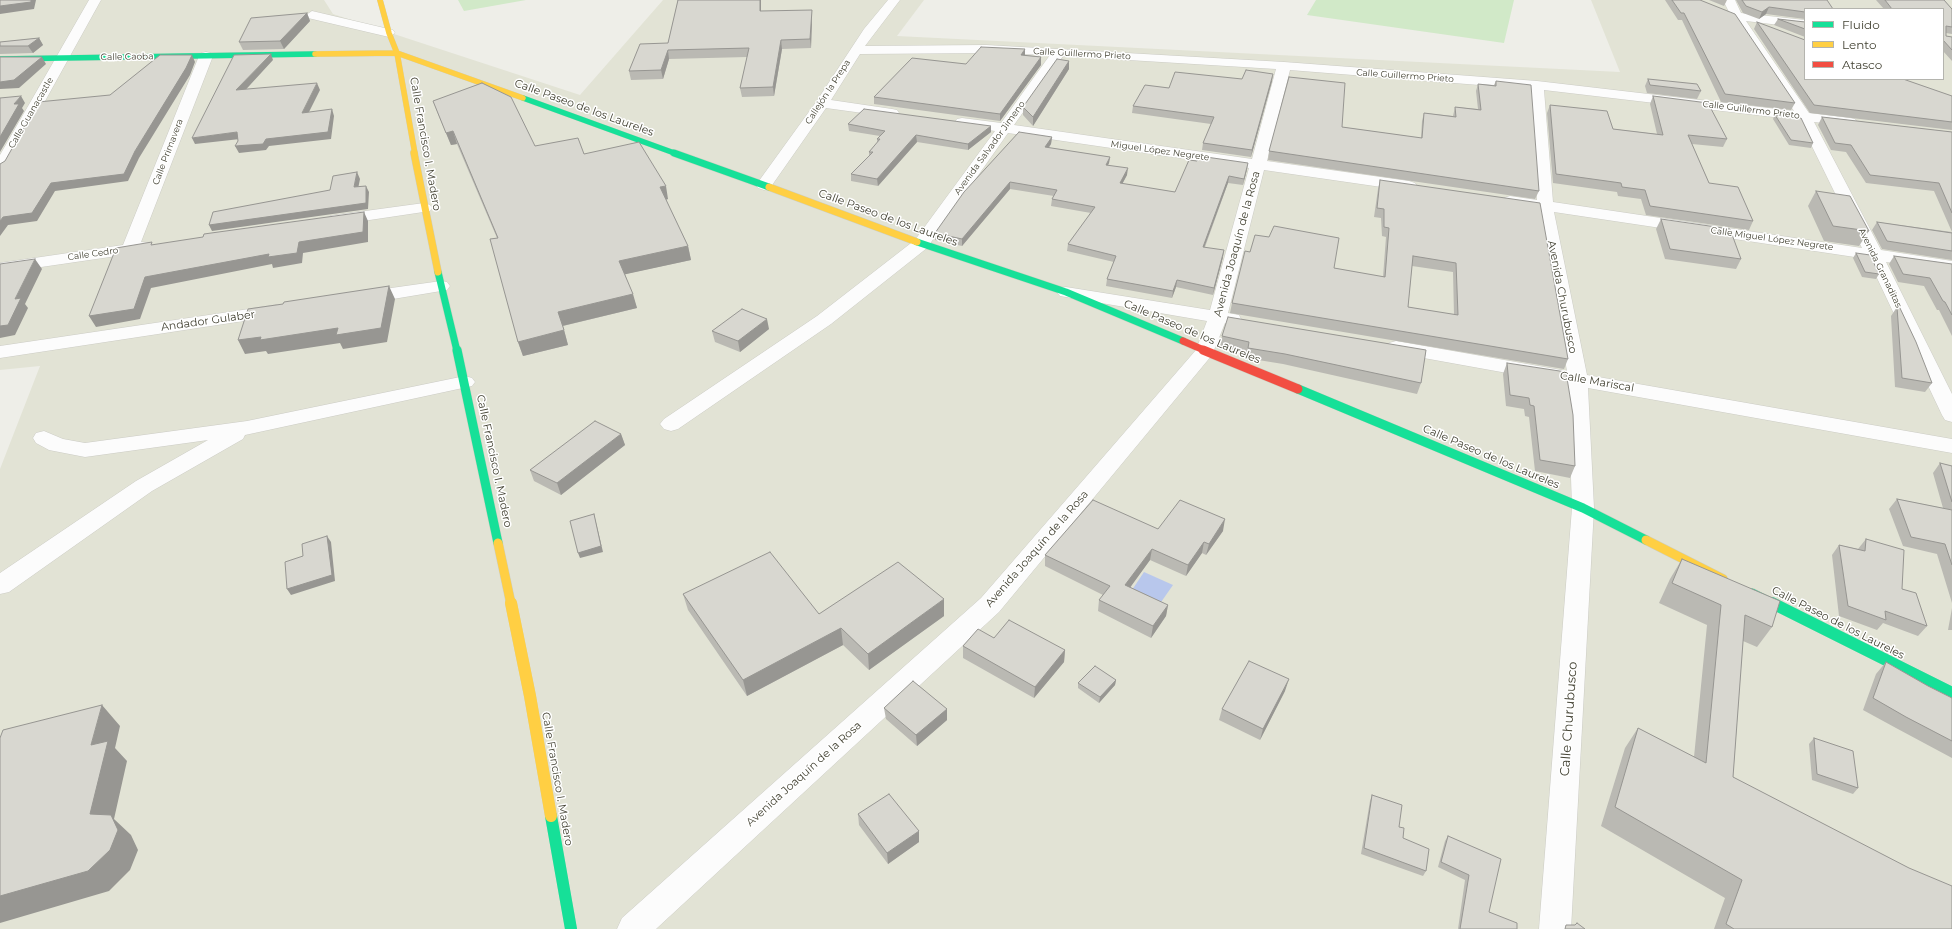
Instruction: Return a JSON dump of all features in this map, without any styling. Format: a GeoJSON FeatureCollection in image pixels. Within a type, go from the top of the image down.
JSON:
{"type":"FeatureCollection","features":[{"type":"Feature","properties":{"kind":"street","name":"Calle Guanacastle"},"geometry":{"type":"LineString","coordinates":[[0,168],[95,0]]}},
{"type":"Feature","properties":{"kind":"street","name":"Calle Francisco I. Madero"},"geometry":{"type":"LineString","coordinates":[[380,0],[389,33],[397,53],[424,208],[441,286],[466,382],[530,696],[571,929]]}},
{"type":"Feature","properties":{"kind":"street","name":"Callejón la Prepa"},"geometry":{"type":"LineString","coordinates":[[764,185],[822,104],[856,50],[894,0]]}},
{"type":"Feature","properties":{"kind":"street"},"geometry":{"type":"LineString","coordinates":[[1730,9],[1804,24]]}},
{"type":"Feature","properties":{"kind":"street"},"geometry":{"type":"LineString","coordinates":[[1730,9],[1778,32]]}},
{"type":"Feature","properties":{"kind":"street","name":"Avenida Granaditas"},"geometry":{"type":"LineString","coordinates":[[1730,9],[1804,116],[1874,254],[1952,415]]}},
{"type":"Feature","properties":{"kind":"street"},"geometry":{"type":"LineString","coordinates":[[312,15],[389,33]]}},
{"type":"Feature","properties":{"kind":"street","name":"Calle Guillermo Prieto"},"geometry":{"type":"LineString","coordinates":[[856,50],[986,49],[1284,66],[1537,85],[1867,124]]}},
{"type":"Feature","properties":{"kind":"street","name":"Avenida Salvador Jimeno"},"geometry":{"type":"LineString","coordinates":[[671,424],[824,320],[921,244],[1059,52]]}},
{"type":"Feature","properties":{"kind":"street","name":"Calle Caoba"},"geometry":{"type":"LineString","coordinates":[[0,60],[397,53]]}},
{"type":"Feature","properties":{"kind":"street","name":"Calle Paseo de los Laureles"},"geometry":{"type":"LineString","coordinates":[[397,53],[764,185],[921,244],[1066,292],[1583,508],[1732,583]]}},
{"type":"Feature","properties":{"kind":"street","name":"Calle Primavera"},"geometry":{"type":"LineString","coordinates":[[130,249],[206,56]]}},
{"type":"Feature","properties":{"kind":"street","name":"Avenida Joaquín de la Rosa"},"geometry":{"type":"LineString","coordinates":[[633,929],[990,605],[1206,350],[1218,316],[1284,66]]}},
{"type":"Feature","properties":{"kind":"street","name":"Avenida Churubusco"},"geometry":{"type":"LineString","coordinates":[[1537,85],[1545,206],[1578,378],[1583,508]]}},
{"type":"Feature","properties":{"kind":"street"},"geometry":{"type":"LineString","coordinates":[[822,104],[906,115]]}},
{"type":"Feature","properties":{"kind":"street","name":"Miguel López Negrete"},"geometry":{"type":"LineString","coordinates":[[951,121],[1421,188]]}},
{"type":"Feature","properties":{"kind":"street"},"geometry":{"type":"LineString","coordinates":[[1499,199],[1545,206]]}},
{"type":"Feature","properties":{"kind":"street","name":"Calle Miguel López Negrete"},"geometry":{"type":"LineString","coordinates":[[1545,206],[1952,266]]}},
{"type":"Feature","properties":{"kind":"street"},"geometry":{"type":"LineString","coordinates":[[323,222],[424,208]]}},
{"type":"Feature","properties":{"kind":"street","name":"Calle Cedro"},"geometry":{"type":"LineString","coordinates":[[0,268],[161,244]]}},
{"type":"Feature","properties":{"kind":"street"},"geometry":{"type":"LineString","coordinates":[[346,300],[441,286]]}},
{"type":"Feature","properties":{"kind":"street"},"geometry":{"type":"LineString","coordinates":[[1066,292],[1249,322]]}},
{"type":"Feature","properties":{"kind":"street","name":"Andador Gulaber"},"geometry":{"type":"LineString","coordinates":[[0,352],[291,308]]}},
{"type":"Feature","properties":{"kind":"street","name":"Calle Mariscal"},"geometry":{"type":"LineString","coordinates":[[1374,343],[1578,378],[1952,446]]}},
{"type":"Feature","properties":{"kind":"street"},"geometry":{"type":"LineString","coordinates":[[44,438],[57,445],[85,450],[247,428],[466,382]]}},
{"type":"Feature","properties":{"kind":"street"},"geometry":{"type":"LineString","coordinates":[[0,585],[144,486],[247,428]]}},
{"type":"Feature","properties":{"kind":"street","name":"Calle Churubusco"},"geometry":{"type":"LineString","coordinates":[[1555,929],[1583,508]]}},
{"type":"Feature","properties":{"kind":"street","name":"Calle Paseo de los Laureles"},"geometry":{"type":"LineString","coordinates":[[1746,590],[1952,693]]}},
{"type":"Feature","properties":{"kind":"shaded area"},"geometry":{"type":"Polygon","coordinates":[[[0,0],[324,0],[333,14],[580,95],[663,0],[924,0],[897,36],[1620,72],[1591,0],[1952,0],[1952,929],[0,929],[0,469],[40,366],[0,370],[0,0]]]}},
{"type":"Feature","properties":{"kind":"green space"},"geometry":{"type":"Polygon","coordinates":[[[458,0],[526,0],[464,11],[458,0]]]}},
{"type":"Feature","properties":{"kind":"green space"},"geometry":{"type":"Polygon","coordinates":[[[1316,0],[1514,0],[1504,43],[1307,15],[1316,0]]]}},
{"type":"Feature","properties":{"kind":"water"},"geometry":{"type":"Polygon","coordinates":[[[1144,572],[1173,585],[1159,605],[1130,593],[1144,572]]]}},
{"type":"Feature","properties":{"kind":"building"},"geometry":{"type":"Polygon","coordinates":[[[0,0],[31,0],[31,2],[0,6],[0,0]]]}},
{"type":"Feature","properties":{"kind":"building"},"geometry":{"type":"Polygon","coordinates":[[[678,0],[760,0],[760,11],[812,10],[810,39],[781,40],[773,87],[740,88],[749,48],[668,50],[661,70],[629,71],[640,44],[668,43],[678,0]]]}},
{"type":"Feature","properties":{"kind":"building"},"geometry":{"type":"Polygon","coordinates":[[[1672,0],[1700,0],[1735,14],[1795,103],[1725,94],[1684,13],[1681,13],[1672,0]]]}},
{"type":"Feature","properties":{"kind":"building"},"geometry":{"type":"Polygon","coordinates":[[[1742,0],[1827,0],[1832,8],[1804,8],[1804,12],[1769,7],[1762,12],[1746,6],[1742,0]]]}},
{"type":"Feature","properties":{"kind":"building"},"geometry":{"type":"Polygon","coordinates":[[[1885,0],[1944,0],[1952,9],[1952,27],[1946,26],[1946,36],[1952,37],[1952,50],[1944,41],[1944,8],[1891,8],[1885,0]]]}},
{"type":"Feature","properties":{"kind":"building"},"geometry":{"type":"Polygon","coordinates":[[[307,13],[280,41],[239,42],[251,18],[307,13]]]}},
{"type":"Feature","properties":{"kind":"building"},"geometry":{"type":"Polygon","coordinates":[[[1778,19],[1804,22],[1804,29],[1778,19]]]}},
{"type":"Feature","properties":{"kind":"building"},"geometry":{"type":"Polygon","coordinates":[[[1757,22],[1804,40],[1804,80],[1906,80],[1952,96],[1952,122],[1814,105],[1757,22]]]}},
{"type":"Feature","properties":{"kind":"building"},"geometry":{"type":"Polygon","coordinates":[[[39,38],[28,46],[0,46],[0,42],[39,38]]]}},
{"type":"Feature","properties":{"kind":"building"},"geometry":{"type":"Polygon","coordinates":[[[981,47],[1025,49],[1021,55],[1041,57],[1000,114],[874,97],[912,58],[966,64],[981,47]]]}},
{"type":"Feature","properties":{"kind":"building"},"geometry":{"type":"Polygon","coordinates":[[[271,54],[236,90],[317,83],[302,113],[332,109],[328,132],[266,139],[263,144],[235,146],[238,141],[237,132],[192,138],[234,55],[271,54]]]}},
{"type":"Feature","properties":{"kind":"building"},"geometry":{"type":"Polygon","coordinates":[[[160,55],[192,55],[186,68],[135,151],[124,174],[51,183],[32,213],[3,217],[0,221],[0,164],[5,161],[38,102],[110,95],[160,55]]]}},
{"type":"Feature","properties":{"kind":"building"},"geometry":{"type":"Polygon","coordinates":[[[0,57],[42,57],[14,80],[0,82],[0,57]]]}},
{"type":"Feature","properties":{"kind":"building"},"geometry":{"type":"Polygon","coordinates":[[[1057,59],[1069,61],[1033,117],[1023,107],[1057,59]]]}},
{"type":"Feature","properties":{"kind":"building"},"geometry":{"type":"Polygon","coordinates":[[[1246,70],[1273,74],[1252,150],[1203,143],[1214,117],[1133,106],[1145,85],[1169,88],[1175,72],[1242,79],[1246,70]]]}},
{"type":"Feature","properties":{"kind":"building"},"geometry":{"type":"Polygon","coordinates":[[[1289,77],[1345,83],[1342,127],[1422,138],[1424,113],[1456,117],[1455,107],[1481,110],[1478,84],[1496,86],[1496,81],[1531,85],[1539,191],[1269,151],[1289,77]]]}},
{"type":"Feature","properties":{"kind":"building"},"geometry":{"type":"Polygon","coordinates":[[[1648,79],[1697,84],[1701,91],[1650,85],[1648,79]]]}},
{"type":"Feature","properties":{"kind":"building"},"geometry":{"type":"Polygon","coordinates":[[[482,83],[511,97],[535,146],[578,138],[584,154],[639,142],[666,186],[660,187],[688,246],[619,261],[633,294],[558,312],[564,330],[518,342],[490,239],[498,238],[453,131],[446,133],[433,101],[482,83]]]}},
{"type":"Feature","properties":{"kind":"building"},"geometry":{"type":"Polygon","coordinates":[[[21,96],[14,104],[19,104],[0,137],[0,98],[21,96]]]}},
{"type":"Feature","properties":{"kind":"building"},"geometry":{"type":"Polygon","coordinates":[[[1653,96],[1708,103],[1727,139],[1688,135],[1709,183],[1738,187],[1753,221],[1650,206],[1645,190],[1622,187],[1621,183],[1556,174],[1550,105],[1607,111],[1613,129],[1663,135],[1653,96]]]}},
{"type":"Feature","properties":{"kind":"building"},"geometry":{"type":"Polygon","coordinates":[[[864,109],[991,126],[968,144],[916,135],[877,179],[851,174],[873,152],[869,152],[880,139],[877,139],[885,131],[848,124],[864,109]]]}},
{"type":"Feature","properties":{"kind":"building"},"geometry":{"type":"Polygon","coordinates":[[[1775,115],[1801,118],[1813,143],[1791,140],[1775,115]]]}},
{"type":"Feature","properties":{"kind":"building"},"geometry":{"type":"Polygon","coordinates":[[[1822,117],[1952,132],[1952,213],[1939,183],[1870,175],[1851,145],[1835,143],[1822,117]]]}},
{"type":"Feature","properties":{"kind":"building"},"geometry":{"type":"Polygon","coordinates":[[[1019,132],[1052,137],[1045,147],[1110,157],[1106,165],[1128,168],[1120,183],[1175,192],[1189,160],[1197,161],[1199,156],[1248,163],[1244,179],[1229,176],[1203,247],[1224,250],[1214,288],[1177,280],[1173,291],[1107,279],[1116,256],[1068,244],[1095,207],[1052,199],[1057,190],[1010,182],[962,239],[935,233],[964,192],[1019,132]]]}},
{"type":"Feature","properties":{"kind":"building"},"geometry":{"type":"Polygon","coordinates":[[[357,172],[354,187],[366,186],[366,203],[209,225],[213,212],[330,190],[333,176],[357,172]]]}},
{"type":"Feature","properties":{"kind":"building"},"geometry":{"type":"Polygon","coordinates":[[[1380,180],[1540,203],[1568,359],[1232,303],[1245,251],[1250,252],[1255,235],[1269,237],[1274,226],[1339,238],[1334,268],[1385,277],[1389,228],[1384,227],[1384,209],[1377,208],[1380,180]],[[1413,256],[1408,307],[1458,315],[1456,263],[1413,256]]]}},
{"type":"Feature","properties":{"kind":"building"},"geometry":{"type":"Polygon","coordinates":[[[1816,191],[1850,196],[1869,231],[1833,226],[1816,191]]]}},
{"type":"Feature","properties":{"kind":"building"},"geometry":{"type":"Polygon","coordinates":[[[364,212],[363,232],[299,242],[297,253],[268,257],[269,254],[145,277],[134,309],[89,316],[116,248],[152,242],[151,245],[203,237],[204,234],[364,212]]]}},
{"type":"Feature","properties":{"kind":"building"},"geometry":{"type":"Polygon","coordinates":[[[1661,219],[1730,229],[1741,259],[1670,249],[1661,219]]]}},
{"type":"Feature","properties":{"kind":"building"},"geometry":{"type":"Polygon","coordinates":[[[1877,222],[1952,233],[1952,251],[1887,241],[1877,222]]]}},
{"type":"Feature","properties":{"kind":"building"},"geometry":{"type":"Polygon","coordinates":[[[1856,253],[1870,255],[1879,274],[1865,272],[1856,253]]]}},
{"type":"Feature","properties":{"kind":"building"},"geometry":{"type":"Polygon","coordinates":[[[1894,256],[1952,264],[1952,315],[1930,278],[1903,274],[1894,256]]]}},
{"type":"Feature","properties":{"kind":"building"},"geometry":{"type":"Polygon","coordinates":[[[35,259],[15,299],[21,298],[8,325],[0,326],[0,264],[35,259]]]}},
{"type":"Feature","properties":{"kind":"building"},"geometry":{"type":"Polygon","coordinates":[[[389,286],[381,328],[336,335],[338,328],[260,340],[261,337],[238,340],[248,309],[389,286]]]}},
{"type":"Feature","properties":{"kind":"building"},"geometry":{"type":"Polygon","coordinates":[[[1899,306],[1916,342],[1932,383],[1902,378],[1897,307],[1899,306]]]}},
{"type":"Feature","properties":{"kind":"building"},"geometry":{"type":"Polygon","coordinates":[[[742,309],[767,319],[738,341],[712,331],[742,309]]]}},
{"type":"Feature","properties":{"kind":"building"},"geometry":{"type":"Polygon","coordinates":[[[1228,317],[1426,350],[1421,383],[1285,354],[1248,348],[1249,342],[1222,336],[1228,317]]]}},
{"type":"Feature","properties":{"kind":"building"},"geometry":{"type":"Polygon","coordinates":[[[1507,363],[1566,372],[1573,415],[1575,466],[1540,460],[1534,406],[1530,405],[1529,398],[1510,395],[1507,363]]]}},
{"type":"Feature","properties":{"kind":"building"},"geometry":{"type":"Polygon","coordinates":[[[595,421],[621,434],[557,483],[530,470],[595,421]]]}},
{"type":"Feature","properties":{"kind":"building"},"geometry":{"type":"Polygon","coordinates":[[[1940,463],[1952,466],[1952,502],[1940,463]]]}},
{"type":"Feature","properties":{"kind":"building"},"geometry":{"type":"Polygon","coordinates":[[[1897,499],[1952,510],[1952,565],[1945,544],[1911,537],[1897,499]]]}},
{"type":"Feature","properties":{"kind":"building"},"geometry":{"type":"Polygon","coordinates":[[[1093,500],[1158,529],[1180,500],[1225,519],[1209,544],[1204,542],[1188,565],[1152,549],[1125,585],[1168,605],[1153,626],[1099,600],[1110,586],[1045,555],[1093,500]]]}},
{"type":"Feature","properties":{"kind":"building"},"geometry":{"type":"Polygon","coordinates":[[[594,514],[601,546],[578,553],[570,521],[594,514]]]}},
{"type":"Feature","properties":{"kind":"building"},"geometry":{"type":"Polygon","coordinates":[[[327,536],[332,575],[287,589],[285,562],[303,556],[302,544],[327,536]]]}},
{"type":"Feature","properties":{"kind":"building"},"geometry":{"type":"Polygon","coordinates":[[[1866,539],[1904,550],[1902,589],[1916,593],[1927,626],[1885,611],[1886,620],[1848,606],[1839,545],[1865,551],[1866,539]]]}},
{"type":"Feature","properties":{"kind":"building"},"geometry":{"type":"Polygon","coordinates":[[[770,552],[819,614],[898,562],[944,599],[868,654],[841,628],[743,680],[683,594],[770,552]]]}},
{"type":"Feature","properties":{"kind":"building"},"geometry":{"type":"Polygon","coordinates":[[[1682,559],[1780,601],[1772,627],[1745,615],[1733,777],[1909,868],[1952,886],[1952,929],[1734,929],[1726,924],[1742,880],[1615,807],[1638,728],[1706,763],[1721,605],[1672,583],[1682,559]]]}},
{"type":"Feature","properties":{"kind":"building"},"geometry":{"type":"Polygon","coordinates":[[[1009,620],[1065,650],[1035,687],[963,646],[978,629],[994,638],[1009,620]]]}},
{"type":"Feature","properties":{"kind":"building"},"geometry":{"type":"Polygon","coordinates":[[[1249,661],[1289,679],[1263,729],[1222,709],[1249,661]]]}},
{"type":"Feature","properties":{"kind":"building"},"geometry":{"type":"Polygon","coordinates":[[[1886,662],[1952,698],[1952,741],[1873,698],[1886,662]]]}},
{"type":"Feature","properties":{"kind":"building"},"geometry":{"type":"Polygon","coordinates":[[[1095,666],[1116,680],[1100,697],[1078,683],[1095,666]]]}},
{"type":"Feature","properties":{"kind":"building"},"geometry":{"type":"Polygon","coordinates":[[[913,681],[947,709],[916,735],[884,708],[913,681]]]}},
{"type":"Feature","properties":{"kind":"building"},"geometry":{"type":"Polygon","coordinates":[[[102,705],[91,745],[108,741],[90,814],[111,815],[118,830],[110,850],[88,871],[0,896],[0,738],[3,730],[102,705]]]}},
{"type":"Feature","properties":{"kind":"building"},"geometry":{"type":"Polygon","coordinates":[[[1814,738],[1853,751],[1858,788],[1817,774],[1814,738]]]}},
{"type":"Feature","properties":{"kind":"building"},"geometry":{"type":"Polygon","coordinates":[[[889,794],[919,831],[887,853],[858,814],[889,794]]]}},
{"type":"Feature","properties":{"kind":"building"},"geometry":{"type":"Polygon","coordinates":[[[1372,795],[1402,805],[1399,827],[1404,828],[1403,838],[1429,849],[1426,871],[1364,848],[1372,795]]]}},
{"type":"Feature","properties":{"kind":"building"},"geometry":{"type":"Polygon","coordinates":[[[1448,836],[1501,859],[1489,912],[1517,923],[1517,929],[1460,929],[1469,875],[1441,862],[1448,836]]]}},
{"type":"Feature","properties":{"kind":"building"},"geometry":{"type":"Polygon","coordinates":[[[1577,923],[1585,929],[1565,929],[1566,925],[1575,925],[1577,923]]]}},
{"type":"Feature","properties":{"kind":"traffic: fast"},"geometry":{"type":"LineString","coordinates":[[0,59],[315,54]]}},
{"type":"Feature","properties":{"kind":"traffic: fast"},"geometry":{"type":"LineString","coordinates":[[523,98],[769,187]]}},
{"type":"Feature","properties":{"kind":"traffic: fast"},"geometry":{"type":"LineString","coordinates":[[917,242],[1066,292],[1183,341]]}},
{"type":"Feature","properties":{"kind":"traffic: fast"},"geometry":{"type":"LineString","coordinates":[[438,272],[465,382],[498,543]]}},
{"type":"Feature","properties":{"kind":"traffic: fast"},"geometry":{"type":"LineString","coordinates":[[1298,389],[1583,508],[1646,540]]}},
{"type":"Feature","properties":{"kind":"traffic: fast"},"geometry":{"type":"LineString","coordinates":[[1752,593],[1952,693]]}},
{"type":"Feature","properties":{"kind":"traffic: fast"},"geometry":{"type":"LineString","coordinates":[[551,816],[571,929]]}},
{"type":"Feature","properties":{"kind":"traffic: slow"},"geometry":{"type":"LineString","coordinates":[[380,0],[389,33],[397,53],[424,208],[438,272]]}},
{"type":"Feature","properties":{"kind":"traffic: slow"},"geometry":{"type":"LineString","coordinates":[[315,54],[397,53],[523,98]]}},
{"type":"Feature","properties":{"kind":"traffic: slow"},"geometry":{"type":"LineString","coordinates":[[769,187],[917,242]]}},
{"type":"Feature","properties":{"kind":"traffic: slow"},"geometry":{"type":"LineString","coordinates":[[1646,540],[1723,579]]}},
{"type":"Feature","properties":{"kind":"traffic: slow"},"geometry":{"type":"LineString","coordinates":[[498,543],[530,696],[551,816]]}},
{"type":"Feature","properties":{"kind":"traffic: jam"},"geometry":{"type":"LineString","coordinates":[[1183,341],[1298,389]]}}]}
